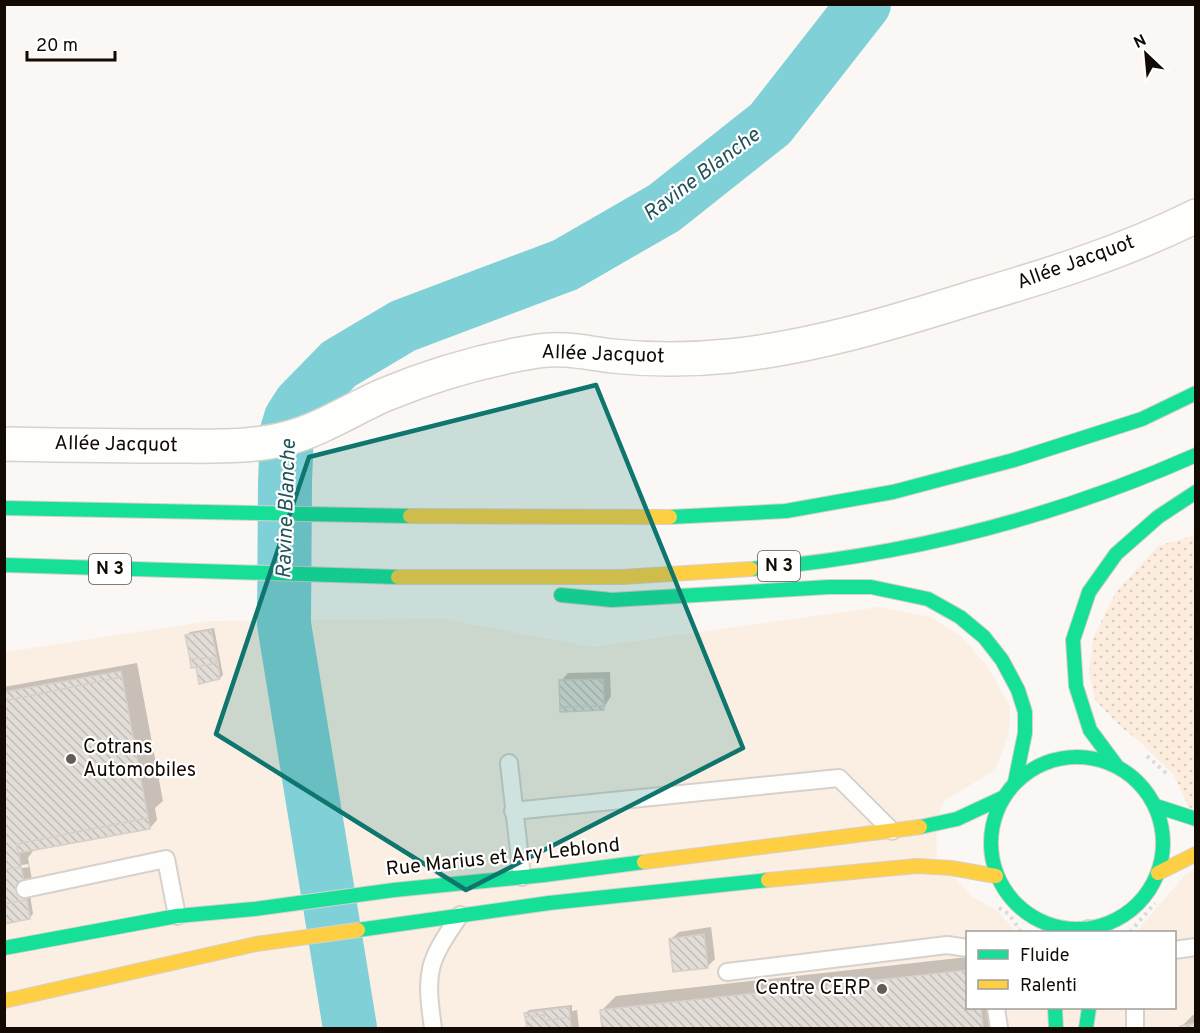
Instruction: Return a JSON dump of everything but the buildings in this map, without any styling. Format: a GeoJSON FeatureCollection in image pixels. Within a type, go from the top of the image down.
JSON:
{"type":"FeatureCollection","features":[{"type":"Feature","properties":{"kind":"main road"},"geometry":{"type":"LineString","coordinates":[[4,508],[350,516],[661,517],[786,511],[893,492],[1014,460],[1142,419],[1196,393]]}},
{"type":"Feature","properties":{"kind":"main road","name":"N 3"},"geometry":{"type":"LineString","coordinates":[[4,565],[215,573],[450,578],[663,575],[796,564],[907,548],[1030,517],[1150,476],[1196,455]]}},
{"type":"Feature","properties":{"kind":"main road"},"geometry":{"type":"LineString","coordinates":[[1116,765],[1090,730],[1076,686],[1073,640],[1089,592],[1116,554],[1158,517],[1196,492]]}},
{"type":"Feature","properties":{"kind":"main road","name":"N 3"},"geometry":{"type":"LineString","coordinates":[[450,578],[526,590]]}},
{"type":"Feature","properties":{"kind":"main road","name":"N 3"},"geometry":{"type":"LineString","coordinates":[[548,594],[612,600],[829,587],[870,587],[928,599],[960,617],[984,637],[1002,660],[1018,690],[1025,712],[1025,733],[1015,782]]}},
{"type":"Feature","properties":{"kind":"main road"},"geometry":{"type":"LineString","coordinates":[[1074,756],[1096,758],[1116,765],[1133,776],[1146,790],[1156,806],[1162,828],[1163,851],[1158,873],[1148,892],[1113,926],[1087,931],[1060,928],[1033,918],[1011,900],[996,876],[990,850],[992,823],[1002,798],[1015,782],[1032,768],[1052,759],[1074,756]]}},
{"type":"Feature","properties":{"kind":"main road","name":"Rue Marius et Ary Leblond"},"geometry":{"type":"LineString","coordinates":[[4,948],[177,916],[522,877],[928,826],[952,821],[1002,798]]}},
{"type":"Feature","properties":{"kind":"main road"},"geometry":{"type":"LineString","coordinates":[[1156,806],[1196,819]]}},
{"type":"Feature","properties":{"kind":"main road"},"geometry":{"type":"LineString","coordinates":[[1158,873],[1196,854]]}},
{"type":"Feature","properties":{"kind":"main road"},"geometry":{"type":"LineString","coordinates":[[4,1001],[256,944],[461,914],[730,883],[917,866],[951,868],[996,876]]}},
{"type":"Feature","properties":{"kind":"main road"},"geometry":{"type":"LineString","coordinates":[[1033,918],[1036,931]]}},
{"type":"Feature","properties":{"kind":"main road"},"geometry":{"type":"LineString","coordinates":[[1086,1029],[1089,1009]]}},
{"type":"Feature","properties":{"kind":"street","name":"Allée Jacquot"},"geometry":{"type":"LineString","coordinates":[[4,444],[206,446],[266,443],[304,433],[381,396],[409,386],[520,354],[543,350],[572,350],[612,356],[661,359],[729,356],[783,348],[875,329],[1037,279],[1166,231],[1196,216]]}},
{"type":"Feature","properties":{"kind":"lane"},"geometry":{"type":"LineString","coordinates":[[509,763],[522,877]]}},
{"type":"Feature","properties":{"kind":"lane"},"geometry":{"type":"LineString","coordinates":[[513,811],[839,778],[892,831]]}},
{"type":"Feature","properties":{"kind":"lane"},"geometry":{"type":"LineString","coordinates":[[25,889],[166,859],[177,916]]}},
{"type":"Feature","properties":{"kind":"lane"},"geometry":{"type":"LineString","coordinates":[[433,1029],[428,981],[430,967],[440,945],[461,914]]}},
{"type":"Feature","properties":{"kind":"lane"},"geometry":{"type":"LineString","coordinates":[[727,972],[947,945],[966,948]]}},
{"type":"Feature","properties":{"kind":"lane"},"geometry":{"type":"LineString","coordinates":[[1176,950],[1196,947]]}},
{"type":"Feature","properties":{"kind":"lane"},"geometry":{"type":"LineString","coordinates":[[996,1009],[999,1029]]}},
{"type":"Feature","properties":{"kind":"lane"},"geometry":{"type":"LineString","coordinates":[[1135,1009],[1135,1029]]}},
{"type":"Feature","properties":{"kind":"highlighted area"},"geometry":{"type":"Polygon","coordinates":[[[596,385],[743,748],[466,890],[216,734],[309,457],[596,385]]]}},
{"type":"Feature","properties":{"kind":"shaded area"},"geometry":{"type":"Polygon","coordinates":[[[1195,535],[1195,807],[1189,808],[1174,775],[1096,701],[1089,675],[1093,638],[1116,592],[1158,546],[1195,535]]]}},
{"type":"Feature","properties":{"kind":"shaded area"},"geometry":{"type":"Polygon","coordinates":[[[879,607],[931,617],[962,637],[987,666],[1010,706],[1009,734],[995,770],[944,801],[936,822],[937,860],[973,897],[996,910],[1016,931],[966,931],[966,1009],[1176,1009],[1176,931],[1137,931],[1185,875],[1195,869],[1195,1028],[5,1028],[5,652],[210,621],[443,619],[592,647],[879,607]]]}},
{"type":"Feature","properties":{"kind":"waterway","name":"Ravine Blanche"},"geometry":{"type":"LineString","coordinates":[[350,1028],[284,624],[285,482],[287,431],[291,418],[300,404],[339,364],[403,326],[565,265],[664,208],[770,124],[864,4]]}},
{"type":"Feature","properties":{"kind":"traffic: fast"},"geometry":{"type":"LineString","coordinates":[[670,517],[786,511],[893,492],[1014,460],[1142,419],[1196,393]]}},
{"type":"Feature","properties":{"kind":"traffic: fast"},"geometry":{"type":"LineString","coordinates":[[751,569],[866,555],[978,531],[1088,498],[1196,455]]}},
{"type":"Feature","properties":{"kind":"traffic: fast"},"geometry":{"type":"LineString","coordinates":[[1116,765],[1090,730],[1076,686],[1073,640],[1089,592],[1116,554],[1158,517],[1196,492]]}},
{"type":"Feature","properties":{"kind":"traffic: fast"},"geometry":{"type":"LineString","coordinates":[[4,508],[410,516]]}},
{"type":"Feature","properties":{"kind":"traffic: fast"},"geometry":{"type":"LineString","coordinates":[[4,565],[398,577]]}},
{"type":"Feature","properties":{"kind":"traffic: fast"},"geometry":{"type":"LineString","coordinates":[[561,595],[612,600],[829,587],[871,587],[928,599],[960,617],[984,637],[1002,660],[1018,690],[1025,712],[1025,733],[1015,782]]}},
{"type":"Feature","properties":{"kind":"traffic: fast"},"geometry":{"type":"LineString","coordinates":[[1077,757],[1094,758],[1110,763],[1125,771],[1138,782],[1149,795],[1157,810],[1162,826],[1163,843],[1162,860],[1157,876],[1149,891],[1138,904],[1125,915],[1110,923],[1094,928],[1077,929],[1060,928],[1044,923],[1029,915],[1016,904],[1005,891],[997,876],[992,860],[991,843],[992,826],[997,810],[1005,795],[1016,782],[1029,771],[1044,763],[1060,758],[1077,757]]}},
{"type":"Feature","properties":{"kind":"traffic: fast"},"geometry":{"type":"LineString","coordinates":[[920,827],[957,819],[1002,798]]}},
{"type":"Feature","properties":{"kind":"traffic: fast"},"geometry":{"type":"LineString","coordinates":[[1156,806],[1196,819]]}},
{"type":"Feature","properties":{"kind":"traffic: fast"},"geometry":{"type":"LineString","coordinates":[[4,948],[177,916],[254,909],[394,890],[644,862]]}},
{"type":"Feature","properties":{"kind":"traffic: fast"},"geometry":{"type":"LineString","coordinates":[[358,930],[549,903],[768,880]]}},
{"type":"Feature","properties":{"kind":"traffic: fast"},"geometry":{"type":"LineString","coordinates":[[1055,1009],[1056,1028]]}},
{"type":"Feature","properties":{"kind":"traffic: fast"},"geometry":{"type":"LineString","coordinates":[[1086,1028],[1089,1009]]}},
{"type":"Feature","properties":{"kind":"traffic: slow"},"geometry":{"type":"LineString","coordinates":[[410,516],[670,517]]}},
{"type":"Feature","properties":{"kind":"traffic: slow"},"geometry":{"type":"LineString","coordinates":[[398,577],[622,577],[751,569]]}},
{"type":"Feature","properties":{"kind":"traffic: slow"},"geometry":{"type":"LineString","coordinates":[[644,862],[920,827]]}},
{"type":"Feature","properties":{"kind":"traffic: slow"},"geometry":{"type":"LineString","coordinates":[[1158,873],[1196,854]]}},
{"type":"Feature","properties":{"kind":"traffic: slow"},"geometry":{"type":"LineString","coordinates":[[768,880],[917,866],[951,868],[996,876]]}},
{"type":"Feature","properties":{"kind":"traffic: slow"},"geometry":{"type":"LineString","coordinates":[[4,1001],[256,944],[358,930]]}},
{"type":"Feature","properties":{"kind":"place","name":"Cotrans Automobiles"},"geometry":{"type":"Point","coordinates":[71,759]}},
{"type":"Feature","properties":{"kind":"place","name":"Centre CERP"},"geometry":{"type":"Point","coordinates":[882,989]}}]}
